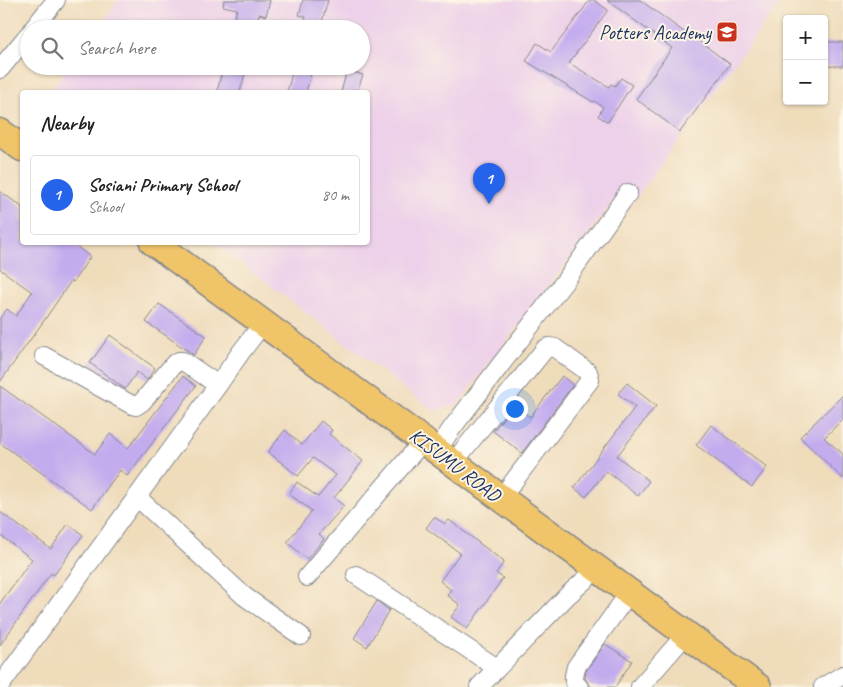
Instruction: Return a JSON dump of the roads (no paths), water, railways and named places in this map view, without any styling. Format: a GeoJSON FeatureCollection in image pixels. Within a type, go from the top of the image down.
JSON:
{"type":"FeatureCollection","features":[{"type":"Feature","properties":{"kind":"highway"},"geometry":{"type":"LineString","coordinates":[[0,132],[20,147]]}},
{"type":"Feature","properties":{"kind":"highway","name":"KISUMU ROAD"},"geometry":{"type":"LineString","coordinates":[[157,245],[758,687]]}},
{"type":"Feature","properties":{"kind":"street"},"geometry":{"type":"LineString","coordinates":[[40,20],[56,0]]}},
{"type":"Feature","properties":{"kind":"street"},"geometry":{"type":"LineString","coordinates":[[0,69],[20,45]]}},
{"type":"Feature","properties":{"kind":"street"},"geometry":{"type":"LineString","coordinates":[[438,451],[458,420],[565,281],[628,193]]}},
{"type":"Feature","properties":{"kind":"street"},"geometry":{"type":"LineString","coordinates":[[0,686],[240,352],[264,322]]}},
{"type":"Feature","properties":{"kind":"street"},"geometry":{"type":"LineString","coordinates":[[307,577],[546,349],[549,347],[555,348],[588,372],[590,380],[501,498]]}},
{"type":"Feature","properties":{"kind":"street"},"geometry":{"type":"LineString","coordinates":[[44,356],[136,406],[142,402],[174,364],[179,361],[183,361],[218,385]]}},
{"type":"Feature","properties":{"kind":"street"},"geometry":{"type":"LineString","coordinates":[[137,497],[244,596],[301,636]]}},
{"type":"Feature","properties":{"kind":"street"},"geometry":{"type":"LineString","coordinates":[[479,687],[567,596],[597,570]]}},
{"type":"Feature","properties":{"kind":"street"},"geometry":{"type":"LineString","coordinates":[[356,575],[497,668]]}},
{"type":"Feature","properties":{"kind":"street"},"geometry":{"type":"LineString","coordinates":[[579,687],[574,682],[576,667],[629,593]]}},
{"type":"Feature","properties":{"kind":"street"},"geometry":{"type":"LineString","coordinates":[[640,687],[686,634]]}},
{"type":"Feature","properties":{"kind":"street"},"geometry":{"type":"LineString","coordinates":[[824,687],[843,675]]}},
{"type":"Feature","properties":{"kind":"place","name":"Potters Academy"},"geometry":{"type":"Point","coordinates":[727,32]}},
{"type":"Feature","properties":{"kind":"place","name":"Sosiani Primary School"},"geometry":{"type":"Point","coordinates":[489,204]}}]}
